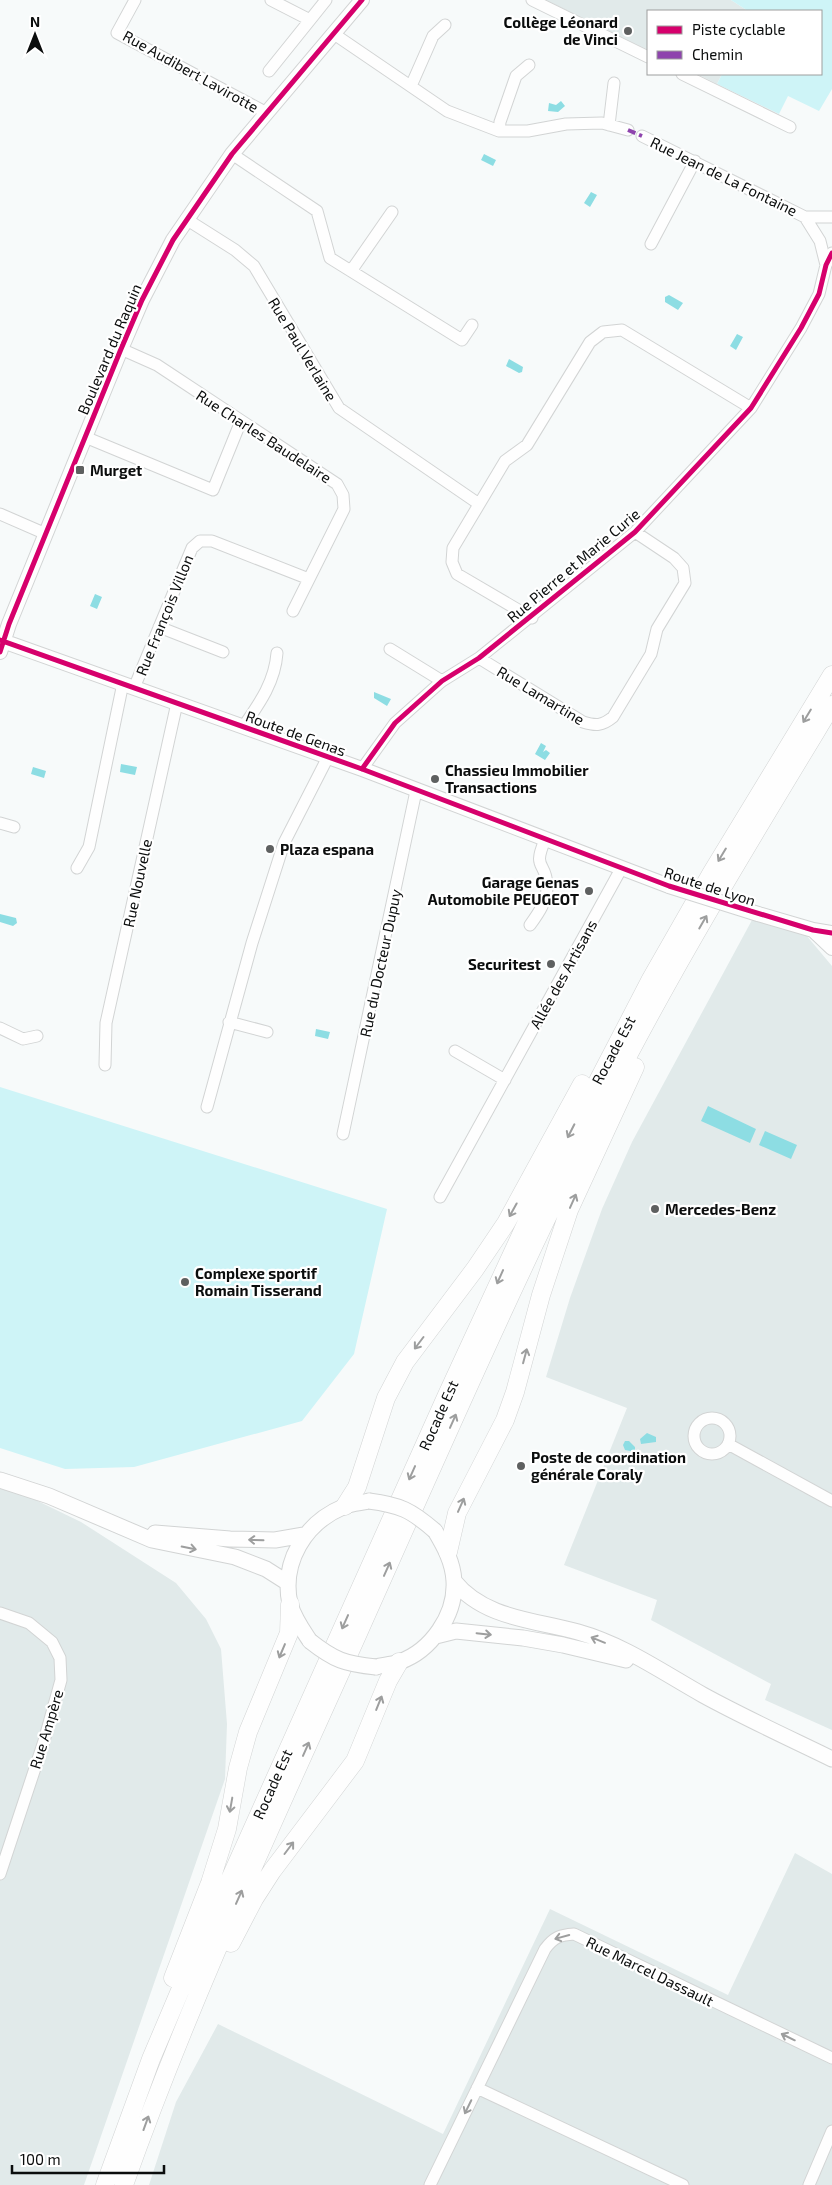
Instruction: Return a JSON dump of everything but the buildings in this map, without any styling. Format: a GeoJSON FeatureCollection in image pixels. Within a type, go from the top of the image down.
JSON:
{"type":"FeatureCollection","features":[{"type":"Feature","properties":{"kind":"highway","name":"Rocade Est"},"geometry":{"type":"LineString","coordinates":[[105,2185],[151,2059],[186,1975],[506,1264],[587,1098],[651,980],[710,874],[832,675]]}},
{"type":"Feature","properties":{"kind":"highway","name":"Rocade Est"},"geometry":{"type":"LineString","coordinates":[[124,2185],[185,2022],[215,1952],[520,1274],[612,1087],[678,964],[832,706]]}},
{"type":"Feature","properties":{"kind":"highway"},"geometry":{"type":"LineString","coordinates":[[448,1552],[457,1513],[505,1420],[515,1392],[541,1295],[569,1210],[642,1052],[678,981],[678,964]]}},
{"type":"Feature","properties":{"kind":"highway"},"geometry":{"type":"LineString","coordinates":[[344,1506],[357,1487],[386,1398],[405,1362],[496,1238],[638,984],[651,980]]}},
{"type":"Feature","properties":{"kind":"highway"},"geometry":{"type":"LineString","coordinates":[[151,2059],[151,2038],[210,1883],[227,1829],[238,1768],[248,1732],[289,1633],[290,1604]]}},
{"type":"Feature","properties":{"kind":"highway"},"geometry":{"type":"LineString","coordinates":[[185,2022],[198,2012],[226,1952],[258,1892],[354,1761],[388,1681],[399,1662]]}},
{"type":"Feature","properties":{"kind":"main road"},"geometry":{"type":"LineString","coordinates":[[0,1480],[48,1496],[152,1540],[235,1557],[266,1569],[288,1583]]}},
{"type":"Feature","properties":{"kind":"main road"},"geometry":{"type":"LineString","coordinates":[[370,1501],[394,1505],[409,1511],[435,1531],[448,1552],[454,1581],[450,1610],[436,1636],[419,1652],[399,1662],[376,1667],[352,1665],[329,1656],[310,1641],[298,1624],[290,1604],[288,1583],[292,1558],[304,1535],[322,1517],[344,1506],[370,1501]]}},
{"type":"Feature","properties":{"kind":"main road"},"geometry":{"type":"LineString","coordinates":[[109,1522],[152,1532],[230,1539],[275,1540],[304,1535]]}},
{"type":"Feature","properties":{"kind":"main road"},"geometry":{"type":"LineString","coordinates":[[454,1581],[477,1602],[515,1618],[579,1632],[637,1655],[672,1678],[832,1760]]}},
{"type":"Feature","properties":{"kind":"main road"},"geometry":{"type":"LineString","coordinates":[[436,1636],[456,1630],[563,1645],[615,1657],[672,1678]]}},
{"type":"Feature","properties":{"kind":"street","name":"Rue Audibert Lavirotte"},"geometry":{"type":"LineString","coordinates":[[134,0],[117,33],[267,113]]}},
{"type":"Feature","properties":{"kind":"street"},"geometry":{"type":"LineString","coordinates":[[271,0],[310,20]]}},
{"type":"Feature","properties":{"kind":"street"},"geometry":{"type":"LineString","coordinates":[[269,71],[326,0]]}},
{"type":"Feature","properties":{"kind":"street","name":"Boulevard du Raquin"},"geometry":{"type":"LineString","coordinates":[[1,644],[142,300],[186,219],[232,154],[362,0]]}},
{"type":"Feature","properties":{"kind":"street"},"geometry":{"type":"LineString","coordinates":[[532,0],[647,57]]}},
{"type":"Feature","properties":{"kind":"street"},"geometry":{"type":"LineString","coordinates":[[411,86],[433,36],[445,25]]}},
{"type":"Feature","properties":{"kind":"street"},"geometry":{"type":"LineString","coordinates":[[334,34],[447,111],[499,131],[528,131],[566,124],[602,123],[628,130]]}},
{"type":"Feature","properties":{"kind":"street"},"geometry":{"type":"LineString","coordinates":[[499,131],[500,122],[516,76],[529,65]]}},
{"type":"Feature","properties":{"kind":"street"},"geometry":{"type":"LineString","coordinates":[[684,75],[790,127]]}},
{"type":"Feature","properties":{"kind":"street"},"geometry":{"type":"LineString","coordinates":[[609,125],[614,83]]}},
{"type":"Feature","properties":{"kind":"street","name":"Rue Jean de La Fontaine"},"geometry":{"type":"LineString","coordinates":[[642,136],[805,217],[832,217]]}},
{"type":"Feature","properties":{"kind":"street"},"geometry":{"type":"LineString","coordinates":[[232,154],[317,211],[330,258],[462,340],[472,325]]}},
{"type":"Feature","properties":{"kind":"street"},"geometry":{"type":"LineString","coordinates":[[651,244],[695,161]]}},
{"type":"Feature","properties":{"kind":"street"},"geometry":{"type":"LineString","coordinates":[[351,271],[392,212]]}},
{"type":"Feature","properties":{"kind":"street","name":"Rue Jean de La Fontaine"},"geometry":{"type":"LineString","coordinates":[[805,217],[820,241],[826,265]]}},
{"type":"Feature","properties":{"kind":"street","name":"Rue Paul Verlaine"},"geometry":{"type":"LineString","coordinates":[[186,219],[235,250],[254,266],[339,408],[479,504]]}},
{"type":"Feature","properties":{"kind":"street","name":"Rue Pierre et Marie Curie"},"geometry":{"type":"LineString","coordinates":[[362,769],[395,722],[442,681],[479,658],[532,618],[635,532],[750,408],[801,328],[819,294],[826,265],[832,253]]}},
{"type":"Feature","properties":{"kind":"street"},"geometry":{"type":"LineString","coordinates":[[532,618],[457,574],[452,562],[453,548],[505,461],[527,445],[590,342],[603,332],[622,330],[750,408]]}},
{"type":"Feature","properties":{"kind":"street","name":"Rue Charles Baudelaire"},"geometry":{"type":"LineString","coordinates":[[121,349],[157,366],[337,484],[344,495],[344,509],[293,611]]}},
{"type":"Feature","properties":{"kind":"street"},"geometry":{"type":"LineString","coordinates":[[85,437],[213,490],[241,421]]}},
{"type":"Feature","properties":{"kind":"street"},"geometry":{"type":"LineString","coordinates":[[0,514],[46,534]]}},
{"type":"Feature","properties":{"kind":"street","name":"Rue Lamartine"},"geometry":{"type":"LineString","coordinates":[[479,658],[583,722],[597,726],[607,722],[613,717],[651,654],[657,629],[684,583],[683,568],[674,558],[635,532]]}},
{"type":"Feature","properties":{"kind":"street","name":"Rue François Villon"},"geometry":{"type":"LineString","coordinates":[[77,868],[89,846],[128,685],[159,627],[192,548],[200,541],[212,541],[308,579]]}},
{"type":"Feature","properties":{"kind":"street"},"geometry":{"type":"LineString","coordinates":[[159,627],[223,652]]}},
{"type":"Feature","properties":{"kind":"street","name":"Route de Genas"},"geometry":{"type":"LineString","coordinates":[[1,644],[128,685],[362,769],[582,854]]}},
{"type":"Feature","properties":{"kind":"street"},"geometry":{"type":"LineString","coordinates":[[390,649],[442,681]]}},
{"type":"Feature","properties":{"kind":"street"},"geometry":{"type":"LineString","coordinates":[[243,727],[266,692],[276,668],[277,653]]}},
{"type":"Feature","properties":{"kind":"street","name":"Rue Nouvelle"},"geometry":{"type":"LineString","coordinates":[[105,1065],[106,1022],[177,703]]}},
{"type":"Feature","properties":{"kind":"street"},"geometry":{"type":"LineString","coordinates":[[207,1107],[252,943],[284,843],[328,757]]}},
{"type":"Feature","properties":{"kind":"street","name":"Rue du Docteur Dupuy"},"geometry":{"type":"LineString","coordinates":[[343,1134],[416,791]]}},
{"type":"Feature","properties":{"kind":"street"},"geometry":{"type":"LineString","coordinates":[[0,824],[14,827]]}},
{"type":"Feature","properties":{"kind":"street"},"geometry":{"type":"LineString","coordinates":[[530,925],[542,907],[548,887],[538,856],[544,840]]}},
{"type":"Feature","properties":{"kind":"street","name":"Route de Lyon"},"geometry":{"type":"LineString","coordinates":[[582,854],[669,886],[813,930],[832,933]]}},
{"type":"Feature","properties":{"kind":"street","name":"Allée des Artisans"},"geometry":{"type":"LineString","coordinates":[[440,1197],[622,868]]}},
{"type":"Feature","properties":{"kind":"street","name":"Route de Lyon"},"geometry":{"type":"LineString","coordinates":[[813,930],[832,948]]}},
{"type":"Feature","properties":{"kind":"street"},"geometry":{"type":"LineString","coordinates":[[229,1022],[267,1032]]}},
{"type":"Feature","properties":{"kind":"street"},"geometry":{"type":"LineString","coordinates":[[0,1028],[23,1039],[37,1036]]}},
{"type":"Feature","properties":{"kind":"street"},"geometry":{"type":"LineString","coordinates":[[455,1051],[505,1080]]}},
{"type":"Feature","properties":{"kind":"street"},"geometry":{"type":"LineString","coordinates":[[728,1444],[832,1501]]}},
{"type":"Feature","properties":{"kind":"street","name":"Rue Ampère"},"geometry":{"type":"LineString","coordinates":[[0,1613],[29,1623],[52,1642],[60,1658],[61,1680],[44,1741],[0,1874]]}},
{"type":"Feature","properties":{"kind":"street","name":"Rue Marcel Dassault"},"geometry":{"type":"LineString","coordinates":[[430,2185],[545,1949],[552,1940],[561,1935],[574,1934],[832,2058]]}},
{"type":"Feature","properties":{"kind":"street"},"geometry":{"type":"LineString","coordinates":[[477,2088],[683,2185]]}},
{"type":"Feature","properties":{"kind":"street"},"geometry":{"type":"LineString","coordinates":[[808,2185],[832,2131]]}},
{"type":"Feature","properties":{"kind":"shaded area","name":"Collège Léonard de Vinci"},"geometry":{"type":"Polygon","coordinates":[[[546,0],[731,0],[746,10],[647,10],[647,50],[546,0]]]}},
{"type":"Feature","properties":{"kind":"shaded area"},"geometry":{"type":"Polygon","coordinates":[[[731,0],[832,0],[832,89],[819,111],[788,96],[779,114],[717,84],[722,75],[822,75],[822,10],[746,10],[731,0]]]}},
{"type":"Feature","properties":{"kind":"shaded area"},"geometry":{"type":"Polygon","coordinates":[[[699,75],[722,75],[717,84],[699,75]]]}},
{"type":"Feature","properties":{"kind":"shaded area"},"geometry":{"type":"Polygon","coordinates":[[[752,920],[806,935],[832,966],[832,1730],[765,1700],[771,1684],[651,1620],[657,1600],[564,1565],[627,1408],[546,1377],[570,1298],[602,1209],[632,1142],[752,920]]]}},
{"type":"Feature","properties":{"kind":"shaded area","name":"Complexe sportif Romain Tisserand"},"geometry":{"type":"Polygon","coordinates":[[[0,1087],[387,1209],[354,1354],[302,1421],[134,1467],[65,1469],[0,1448],[0,1087]]]}},
{"type":"Feature","properties":{"kind":"shaded area"},"geometry":{"type":"Polygon","coordinates":[[[0,1485],[15,1490],[81,1522],[176,1583],[206,1619],[221,1649],[227,1724],[225,1779],[84,2185],[0,2185],[0,1485]]]}},
{"type":"Feature","properties":{"kind":"shaded area"},"geometry":{"type":"Polygon","coordinates":[[[795,1853],[832,1874],[832,2185],[149,2185],[176,2102],[218,2024],[443,2134],[550,1909],[728,1995],[795,1853]]]}},
{"type":"Feature","properties":{"kind":"water"},"geometry":{"type":"Polygon","coordinates":[[[561,101],[565,106],[558,112],[548,111],[549,103],[556,105],[561,101]]]}},
{"type":"Feature","properties":{"kind":"water"},"geometry":{"type":"Polygon","coordinates":[[[484,154],[496,160],[493,166],[481,160],[484,154]]]}},
{"type":"Feature","properties":{"kind":"water"},"geometry":{"type":"Polygon","coordinates":[[[591,192],[597,195],[590,207],[584,203],[591,192]]]}},
{"type":"Feature","properties":{"kind":"water"},"geometry":{"type":"Polygon","coordinates":[[[669,295],[683,303],[678,310],[665,302],[665,297],[669,295]]]}},
{"type":"Feature","properties":{"kind":"water"},"geometry":{"type":"Polygon","coordinates":[[[737,334],[743,337],[736,350],[730,346],[737,334]]]}},
{"type":"Feature","properties":{"kind":"water"},"geometry":{"type":"Polygon","coordinates":[[[509,359],[523,367],[522,372],[519,373],[506,366],[509,359]]]}},
{"type":"Feature","properties":{"kind":"water"},"geometry":{"type":"Polygon","coordinates":[[[95,594],[102,597],[97,609],[90,606],[95,594]]]}},
{"type":"Feature","properties":{"kind":"water"},"geometry":{"type":"Polygon","coordinates":[[[374,692],[391,699],[387,706],[374,698],[374,692]]]}},
{"type":"Feature","properties":{"kind":"water"},"geometry":{"type":"Polygon","coordinates":[[[541,743],[546,746],[543,752],[546,750],[550,753],[545,760],[535,754],[541,743]]]}},
{"type":"Feature","properties":{"kind":"water"},"geometry":{"type":"Polygon","coordinates":[[[121,764],[137,767],[135,775],[120,772],[121,764]]]}},
{"type":"Feature","properties":{"kind":"water"},"geometry":{"type":"Polygon","coordinates":[[[33,767],[46,771],[44,778],[31,774],[33,767]]]}},
{"type":"Feature","properties":{"kind":"water"},"geometry":{"type":"Polygon","coordinates":[[[0,914],[16,918],[17,923],[13,926],[0,922],[0,914]]]}},
{"type":"Feature","properties":{"kind":"water"},"geometry":{"type":"Polygon","coordinates":[[[316,1029],[330,1032],[328,1039],[315,1036],[316,1029]]]}},
{"type":"Feature","properties":{"kind":"water"},"geometry":{"type":"Polygon","coordinates":[[[708,1106],[756,1129],[750,1143],[701,1121],[708,1106]]]}},
{"type":"Feature","properties":{"kind":"water"},"geometry":{"type":"Polygon","coordinates":[[[765,1131],[797,1145],[791,1159],[759,1145],[765,1131]]]}},
{"type":"Feature","properties":{"kind":"water"},"geometry":{"type":"Polygon","coordinates":[[[647,1433],[656,1437],[656,1442],[641,1444],[640,1439],[647,1433]]]}},
{"type":"Feature","properties":{"kind":"water"},"geometry":{"type":"Polygon","coordinates":[[[625,1441],[629,1441],[635,1447],[635,1452],[625,1450],[623,1445],[625,1441]]]}},
{"type":"Feature","properties":{"kind":"marked path"},"geometry":{"type":"LineString","coordinates":[[628,130],[642,136]]}},
{"type":"Feature","properties":{"kind":"cycle path"},"geometry":{"type":"LineString","coordinates":[[0,652],[9,624],[121,349],[142,300],[173,240],[232,154],[362,0]]}},
{"type":"Feature","properties":{"kind":"cycle path"},"geometry":{"type":"LineString","coordinates":[[362,769],[395,723],[442,681],[479,658],[635,532],[751,408],[801,328],[819,294],[826,265],[832,253]]}},
{"type":"Feature","properties":{"kind":"cycle path"},"geometry":{"type":"LineString","coordinates":[[0,640],[362,769],[669,886],[813,930],[832,933]]}},
{"type":"Feature","properties":{"kind":"place","name":"Collège Léonard de Vinci"},"geometry":{"type":"Point","coordinates":[628,31]}},
{"type":"Feature","properties":{"kind":"place","name":"Murget"},"geometry":{"type":"Point","coordinates":[80,470]}},
{"type":"Feature","properties":{"kind":"place","name":"Chassieu Immobilier Transactions"},"geometry":{"type":"Point","coordinates":[435,779]}},
{"type":"Feature","properties":{"kind":"place","name":"Plaza espana"},"geometry":{"type":"Point","coordinates":[270,849]}},
{"type":"Feature","properties":{"kind":"place","name":"Garage Genas Automobile PEUGEOT"},"geometry":{"type":"Point","coordinates":[589,891]}},
{"type":"Feature","properties":{"kind":"place","name":"Securitest"},"geometry":{"type":"Point","coordinates":[551,964]}},
{"type":"Feature","properties":{"kind":"place","name":"Mercedes-Benz"},"geometry":{"type":"Point","coordinates":[655,1209]}},
{"type":"Feature","properties":{"kind":"place","name":"Complexe sportif Romain Tisserand"},"geometry":{"type":"Point","coordinates":[185,1282]}},
{"type":"Feature","properties":{"kind":"place","name":"Poste de coordination générale Coraly"},"geometry":{"type":"Point","coordinates":[521,1466]}}]}
